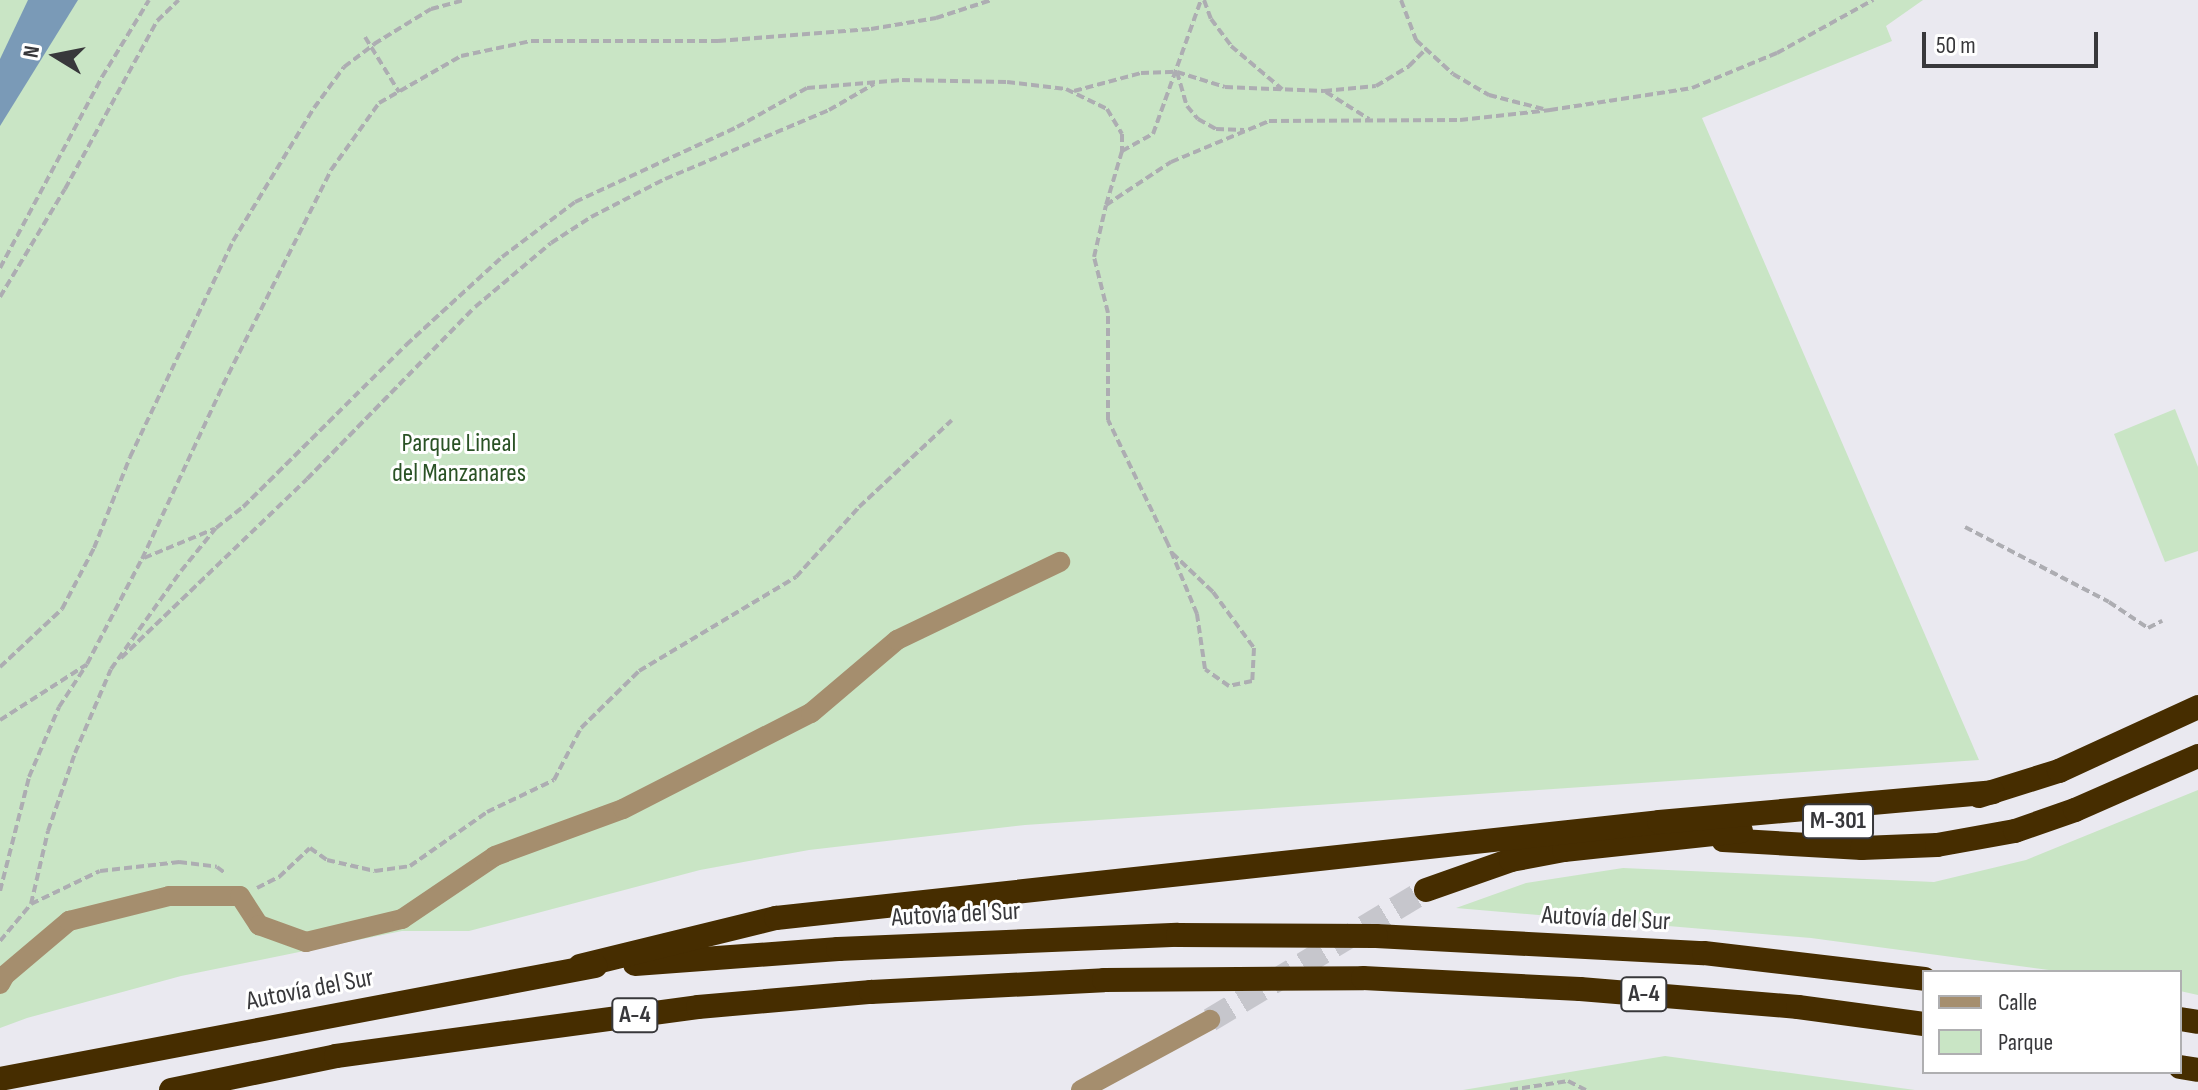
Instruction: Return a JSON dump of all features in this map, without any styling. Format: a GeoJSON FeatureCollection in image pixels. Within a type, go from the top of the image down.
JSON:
{"type":"FeatureCollection","features":[{"type":"Feature","properties":{"kind":"highway","name":"M-301"},"geometry":{"type":"LineString","coordinates":[[1426,890],[1511,860],[1564,850],[1913,813],[2059,771],[2198,707]]}},
{"type":"Feature","properties":{"kind":"highway","name":"M-301"},"geometry":{"type":"LineString","coordinates":[[1681,837],[1862,848],[1937,845],[2015,831],[2075,810],[2198,756]]}},
{"type":"Feature","properties":{"kind":"highway"},"geometry":{"type":"LineString","coordinates":[[580,966],[776,918],[1659,822],[1993,792]]}},
{"type":"Feature","properties":{"kind":"highway","name":"Autovía del Sur"},"geometry":{"type":"LineString","coordinates":[[0,1079],[580,966],[896,946],[1178,935],[1376,936],[1704,953],[1922,979]]}},
{"type":"Feature","properties":{"kind":"highway","name":"A-4"},"geometry":{"type":"LineString","coordinates":[[171,1090],[351,1054],[698,1007],[871,992],[1104,980],[1363,978],[1580,989],[1798,1007],[1922,1024]]}},
{"type":"Feature","properties":{"kind":"street"},"geometry":{"type":"LineString","coordinates":[[0,984],[5,975],[69,921],[169,896],[240,896],[259,925],[306,942],[402,919],[495,856],[623,809],[811,713],[897,640],[1060,562]]}},
{"type":"Feature","properties":{"kind":"street"},"geometry":{"type":"LineString","coordinates":[[1081,1090],[1210,1020]]}},
{"type":"Feature","properties":{"kind":"path"},"geometry":{"type":"LineString","coordinates":[[0,268],[102,77],[149,0]]}},
{"type":"Feature","properties":{"kind":"path"},"geometry":{"type":"LineString","coordinates":[[0,297],[65,189],[157,21],[179,0]]}},
{"type":"Feature","properties":{"kind":"path"},"geometry":{"type":"LineString","coordinates":[[0,667],[62,609],[94,548],[130,457],[233,241],[314,108],[344,67],[371,46],[431,9],[465,0]]}},
{"type":"Feature","properties":{"kind":"path"},"geometry":{"type":"LineString","coordinates":[[0,891],[29,777],[59,707],[87,664],[142,559],[223,385],[331,170],[379,103],[461,56],[531,41],[718,41],[871,29],[936,18],[991,0]]}},
{"type":"Feature","properties":{"kind":"path"},"geometry":{"type":"LineString","coordinates":[[1122,151],[1153,134],[1202,0]]}},
{"type":"Feature","properties":{"kind":"path"},"geometry":{"type":"LineString","coordinates":[[1202,0],[1211,19],[1231,46],[1284,91]]}},
{"type":"Feature","properties":{"kind":"path"},"geometry":{"type":"LineString","coordinates":[[1401,0],[1416,40],[1453,74],[1489,95],[1550,110]]}},
{"type":"Feature","properties":{"kind":"path"},"geometry":{"type":"LineString","coordinates":[[1106,205],[1171,162],[1269,121],[1460,120],[1692,88],[1777,53],[1873,0]]}},
{"type":"Feature","properties":{"kind":"path"},"geometry":{"type":"LineString","coordinates":[[365,37],[399,92]]}},
{"type":"Feature","properties":{"kind":"path"},"geometry":{"type":"LineString","coordinates":[[1072,92],[1141,73],[1177,72],[1225,87],[1324,91],[1376,86],[1409,66],[1426,49]]}},
{"type":"Feature","properties":{"kind":"path"},"geometry":{"type":"LineString","coordinates":[[1177,72],[1187,106],[1198,119],[1216,129],[1247,130]]}},
{"type":"Feature","properties":{"kind":"path"},"geometry":{"type":"LineString","coordinates":[[111,669],[307,479],[475,307],[551,243],[591,217],[665,179],[829,110],[879,82]]}},
{"type":"Feature","properties":{"kind":"path"},"geometry":{"type":"LineString","coordinates":[[31,904],[48,831],[75,753],[111,669],[216,528],[243,507],[406,345],[502,257],[575,202],[737,127],[807,88],[879,82],[1007,82],[1072,92],[1107,109],[1122,134],[1122,151],[1094,257],[1108,313],[1108,420],[1172,553],[1197,614],[1205,669],[1229,686],[1252,681],[1254,648],[1213,592],[1172,553]]}},
{"type":"Feature","properties":{"kind":"path"},"geometry":{"type":"LineString","coordinates":[[1324,91],[1371,121]]}},
{"type":"Feature","properties":{"kind":"path"},"geometry":{"type":"LineString","coordinates":[[279,877],[310,848],[327,860],[375,871],[410,866],[487,812],[554,780],[581,728],[639,671],[796,577],[859,507],[952,420]]}},
{"type":"Feature","properties":{"kind":"path"},"geometry":{"type":"LineString","coordinates":[[1965,527],[2109,602],[2148,628],[2162,621]]}},
{"type":"Feature","properties":{"kind":"path"},"geometry":{"type":"LineString","coordinates":[[142,559],[216,528]]}},
{"type":"Feature","properties":{"kind":"path"},"geometry":{"type":"LineString","coordinates":[[0,720],[87,664]]}},
{"type":"Feature","properties":{"kind":"path"},"geometry":{"type":"LineString","coordinates":[[0,941],[31,904],[100,871],[179,862],[217,867],[238,883],[240,896]]}},
{"type":"Feature","properties":{"kind":"path"},"geometry":{"type":"LineString","coordinates":[[1510,1090],[1568,1081],[1586,1090]]}},
{"type":"Feature","properties":{"kind":"green space","name":"Parque Lineal del Manzanares"},"geometry":{"type":"Polygon","coordinates":[[[0,0],[1923,0],[1886,26],[1892,41],[1702,118],[1979,760],[1025,825],[809,850],[700,870],[469,931],[402,931],[181,976],[0,1028],[0,0]]]}},
{"type":"Feature","properties":{"kind":"green space"},"geometry":{"type":"Polygon","coordinates":[[[2175,409],[2198,467],[2198,551],[2165,562],[2114,434],[2175,409]]]}},
{"type":"Feature","properties":{"kind":"green space"},"geometry":{"type":"Polygon","coordinates":[[[2198,790],[2198,995],[2182,991],[2182,970],[2049,970],[1811,938],[1456,908],[1526,883],[1623,868],[1934,882],[2026,860],[2198,790]]]}},
{"type":"Feature","properties":{"kind":"green space"},"geometry":{"type":"Polygon","coordinates":[[[1665,1056],[1915,1090],[1463,1090],[1665,1056]]]}},
{"type":"Feature","properties":{"kind":"water"},"geometry":{"type":"Polygon","coordinates":[[[28,0],[78,0],[0,126],[0,59],[28,0]]]}},
{"type":"Feature","properties":{"kind":"tunnel"},"geometry":{"type":"LineString","coordinates":[[1210,1020],[1426,890]]}}]}
